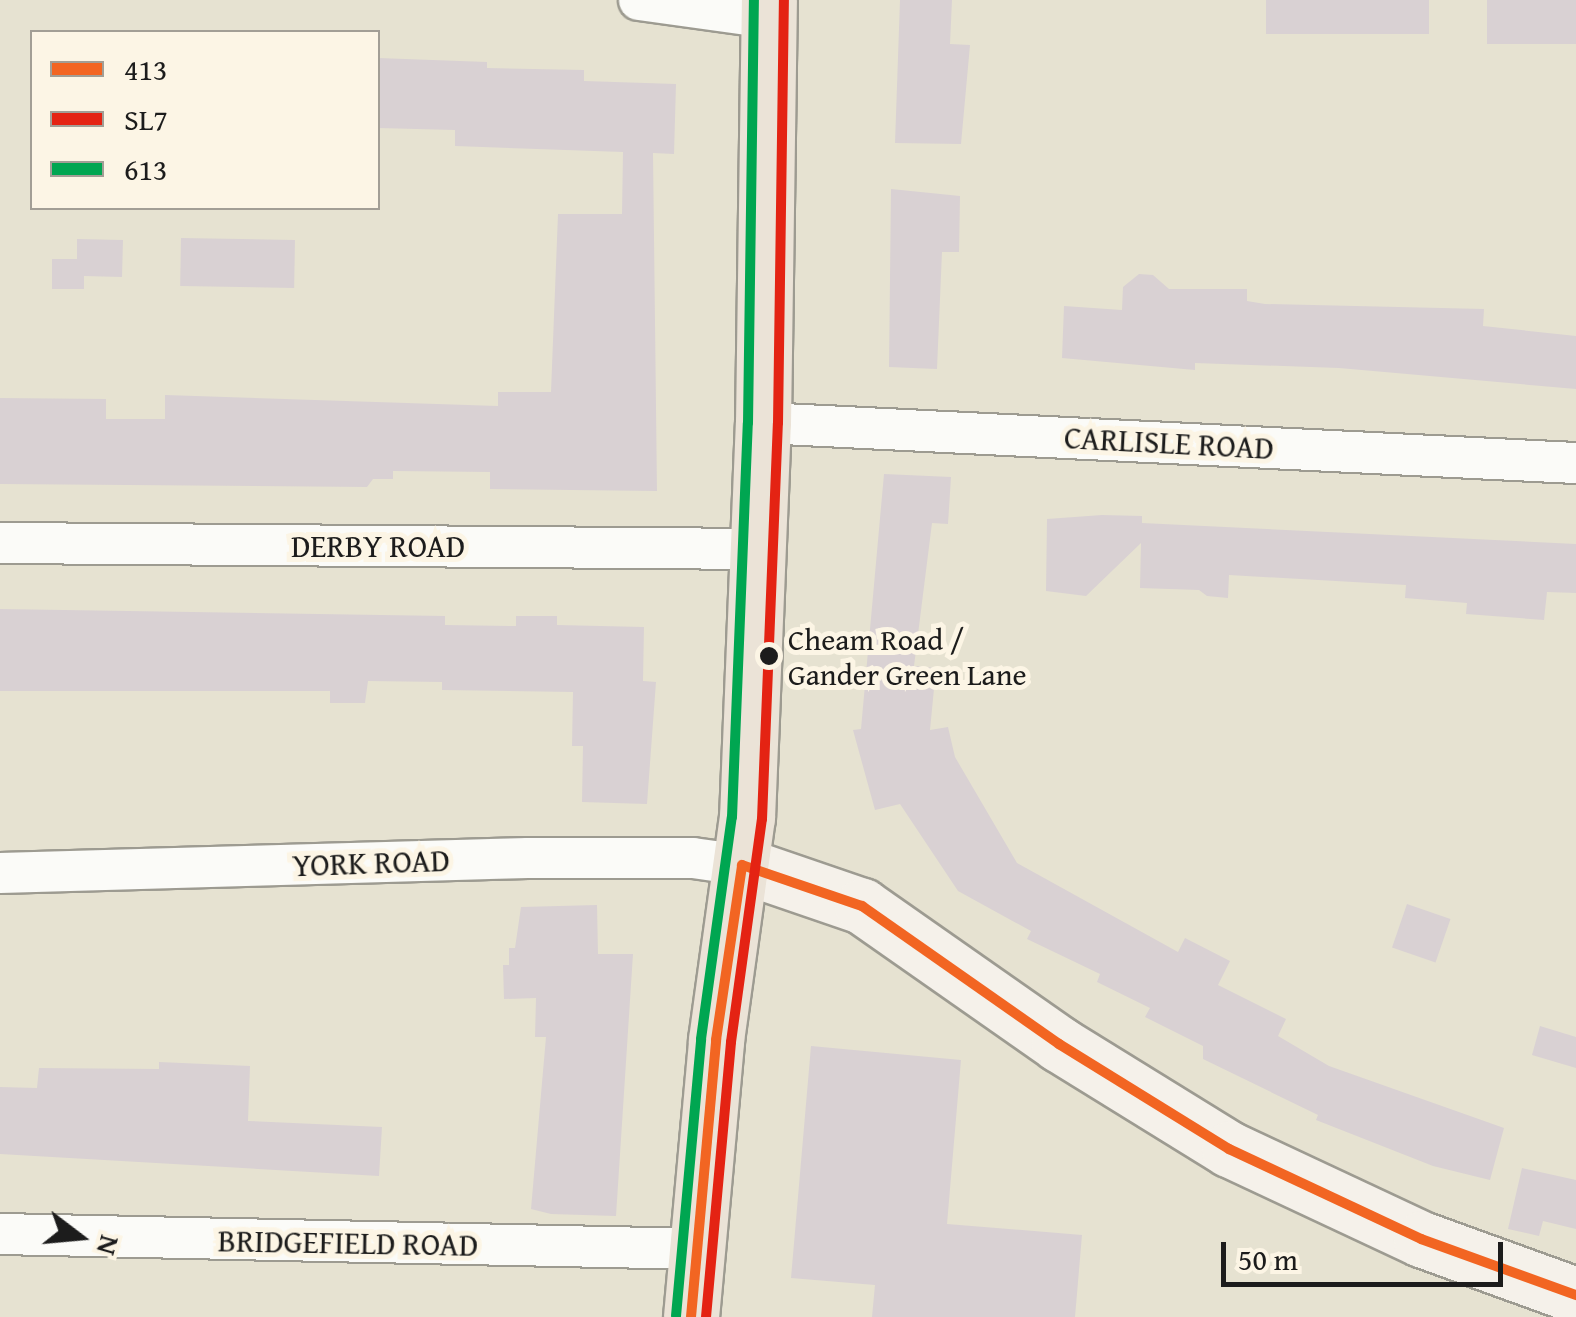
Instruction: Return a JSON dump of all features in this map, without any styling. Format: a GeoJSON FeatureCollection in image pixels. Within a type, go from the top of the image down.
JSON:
{"type":"FeatureCollection","features":[{"type":"Feature","properties":{"kind":"highway"},"geometry":{"type":"LineString","coordinates":[[691,1317],[716,1040],[742,865],[763,422],[769,9]]}},
{"type":"Feature","properties":{"kind":"street"},"geometry":{"type":"LineString","coordinates":[[639,0],[769,9]]}},
{"type":"Feature","properties":{"kind":"street","name":"CARLISLE ROAD"},"geometry":{"type":"LineString","coordinates":[[763,422],[1576,463]]}},
{"type":"Feature","properties":{"kind":"street","name":"DERBY ROAD"},"geometry":{"type":"LineString","coordinates":[[0,543],[756,549]]}},
{"type":"Feature","properties":{"kind":"street","name":"YORK ROAD"},"geometry":{"type":"LineString","coordinates":[[0,873],[546,858],[693,858],[742,865]]}},
{"type":"Feature","properties":{"kind":"street"},"geometry":{"type":"LineString","coordinates":[[742,865],[862,906],[1059,1044],[1229,1149],[1422,1239],[1576,1295]]}},
{"type":"Feature","properties":{"kind":"street","name":"BRIDGEFIELD ROAD"},"geometry":{"type":"LineString","coordinates":[[0,1234],[696,1249]]}},
{"type":"Feature","properties":{"kind":"building"},"geometry":{"type":"Polygon","coordinates":[[[900,0],[952,0],[950,44],[970,45],[961,144],[895,143],[900,0]]]}},
{"type":"Feature","properties":{"kind":"building"},"geometry":{"type":"Polygon","coordinates":[[[1266,0],[1429,0],[1429,34],[1266,34],[1266,0]]]}},
{"type":"Feature","properties":{"kind":"building"},"geometry":{"type":"Polygon","coordinates":[[[1487,0],[1576,0],[1576,44],[1487,44],[1487,0]]]}},
{"type":"Feature","properties":{"kind":"building"},"geometry":{"type":"Polygon","coordinates":[[[380,58],[487,62],[487,68],[584,70],[584,81],[676,84],[674,154],[653,153],[657,491],[490,489],[490,472],[393,471],[393,479],[373,479],[367,487],[0,484],[0,398],[106,399],[106,419],[165,419],[165,395],[498,406],[498,392],[551,392],[558,214],[622,214],[623,152],[455,146],[455,130],[380,128],[380,58]]]}},
{"type":"Feature","properties":{"kind":"building"},"geometry":{"type":"Polygon","coordinates":[[[891,189],[960,196],[959,252],[942,252],[937,369],[889,367],[891,189]]]}},
{"type":"Feature","properties":{"kind":"building"},"geometry":{"type":"Polygon","coordinates":[[[181,238],[295,240],[294,288],[180,286],[181,238]]]}},
{"type":"Feature","properties":{"kind":"building"},"geometry":{"type":"Polygon","coordinates":[[[77,239],[123,240],[122,277],[84,276],[84,289],[52,289],[52,259],[77,259],[77,239]]]}},
{"type":"Feature","properties":{"kind":"building"},"geometry":{"type":"Polygon","coordinates":[[[1139,274],[1153,275],[1169,289],[1247,289],[1247,301],[1265,304],[1484,309],[1483,326],[1576,336],[1576,389],[1339,368],[1195,363],[1195,370],[1062,358],[1064,306],[1122,310],[1123,287],[1139,274]]]}},
{"type":"Feature","properties":{"kind":"building"},"geometry":{"type":"Polygon","coordinates":[[[884,474],[951,477],[948,524],[932,523],[914,666],[936,668],[930,730],[948,727],[955,757],[1017,863],[1178,952],[1185,938],[1230,961],[1218,985],[1286,1019],[1278,1036],[1329,1066],[1504,1128],[1490,1180],[1433,1166],[1316,1120],[1318,1115],[1203,1059],[1203,1046],[1145,1017],[1150,1008],[1097,982],[1100,974],[1027,939],[1031,931],[958,891],[900,804],[875,810],[853,730],[861,729],[884,474]]]}},
{"type":"Feature","properties":{"kind":"building"},"geometry":{"type":"Polygon","coordinates":[[[1142,516],[1142,523],[1576,544],[1576,593],[1547,592],[1544,620],[1466,614],[1467,603],[1405,598],[1406,585],[1229,575],[1228,598],[1207,596],[1199,590],[1140,588],[1141,543],[1086,596],[1046,591],[1047,519],[1142,516]]]}},
{"type":"Feature","properties":{"kind":"building"},"geometry":{"type":"Polygon","coordinates":[[[0,609],[445,616],[445,625],[516,626],[516,616],[557,616],[557,625],[644,627],[643,681],[656,682],[647,804],[582,802],[583,746],[572,746],[573,692],[442,690],[442,682],[368,681],[365,703],[330,703],[330,691],[0,691],[0,609]]]}},
{"type":"Feature","properties":{"kind":"building"},"geometry":{"type":"Polygon","coordinates":[[[1407,904],[1450,919],[1436,962],[1392,947],[1407,904]]]}},
{"type":"Feature","properties":{"kind":"building"},"geometry":{"type":"Polygon","coordinates":[[[597,905],[598,954],[633,954],[616,1216],[551,1214],[531,1209],[546,1037],[535,1037],[536,998],[504,999],[503,965],[509,965],[509,948],[515,948],[521,907],[597,905]]]}},
{"type":"Feature","properties":{"kind":"building"},"geometry":{"type":"Polygon","coordinates":[[[1540,1026],[1576,1037],[1576,1068],[1532,1055],[1540,1026]]]}},
{"type":"Feature","properties":{"kind":"building"},"geometry":{"type":"Polygon","coordinates":[[[811,1046],[961,1060],[947,1224],[1082,1235],[1075,1317],[872,1317],[875,1285],[791,1278],[811,1046]]]}},
{"type":"Feature","properties":{"kind":"building"},"geometry":{"type":"Polygon","coordinates":[[[159,1062],[250,1066],[248,1121],[382,1127],[379,1176],[0,1154],[0,1087],[37,1088],[39,1068],[159,1069],[159,1062]]]}},
{"type":"Feature","properties":{"kind":"building"},"geometry":{"type":"Polygon","coordinates":[[[1522,1168],[1576,1180],[1576,1229],[1543,1221],[1539,1236],[1508,1229],[1522,1168]]]}},
{"type":"Feature","properties":{"kind":"transit line","name":"613"},"geometry":{"type":"LineString","coordinates":[[676,1316],[701,1039],[732,817],[748,423],[754,0]]}},
{"type":"Feature","properties":{"kind":"transit line","name":"SL7"},"geometry":{"type":"LineString","coordinates":[[706,1317],[731,1042],[762,819],[778,423],[784,0]]}},
{"type":"Feature","properties":{"kind":"transit line","name":"413"},"geometry":{"type":"LineString","coordinates":[[742,865],[862,906],[1059,1044],[1229,1149],[1421,1239],[1576,1295]]}},
{"type":"Feature","properties":{"kind":"transit line","name":"413"},"geometry":{"type":"LineString","coordinates":[[691,1317],[716,1040],[742,865]]}},
{"type":"Feature","properties":{"kind":"place","name":"Cheam Road / Gander Green Lane"},"geometry":{"type":"Point","coordinates":[769,656]}}]}
